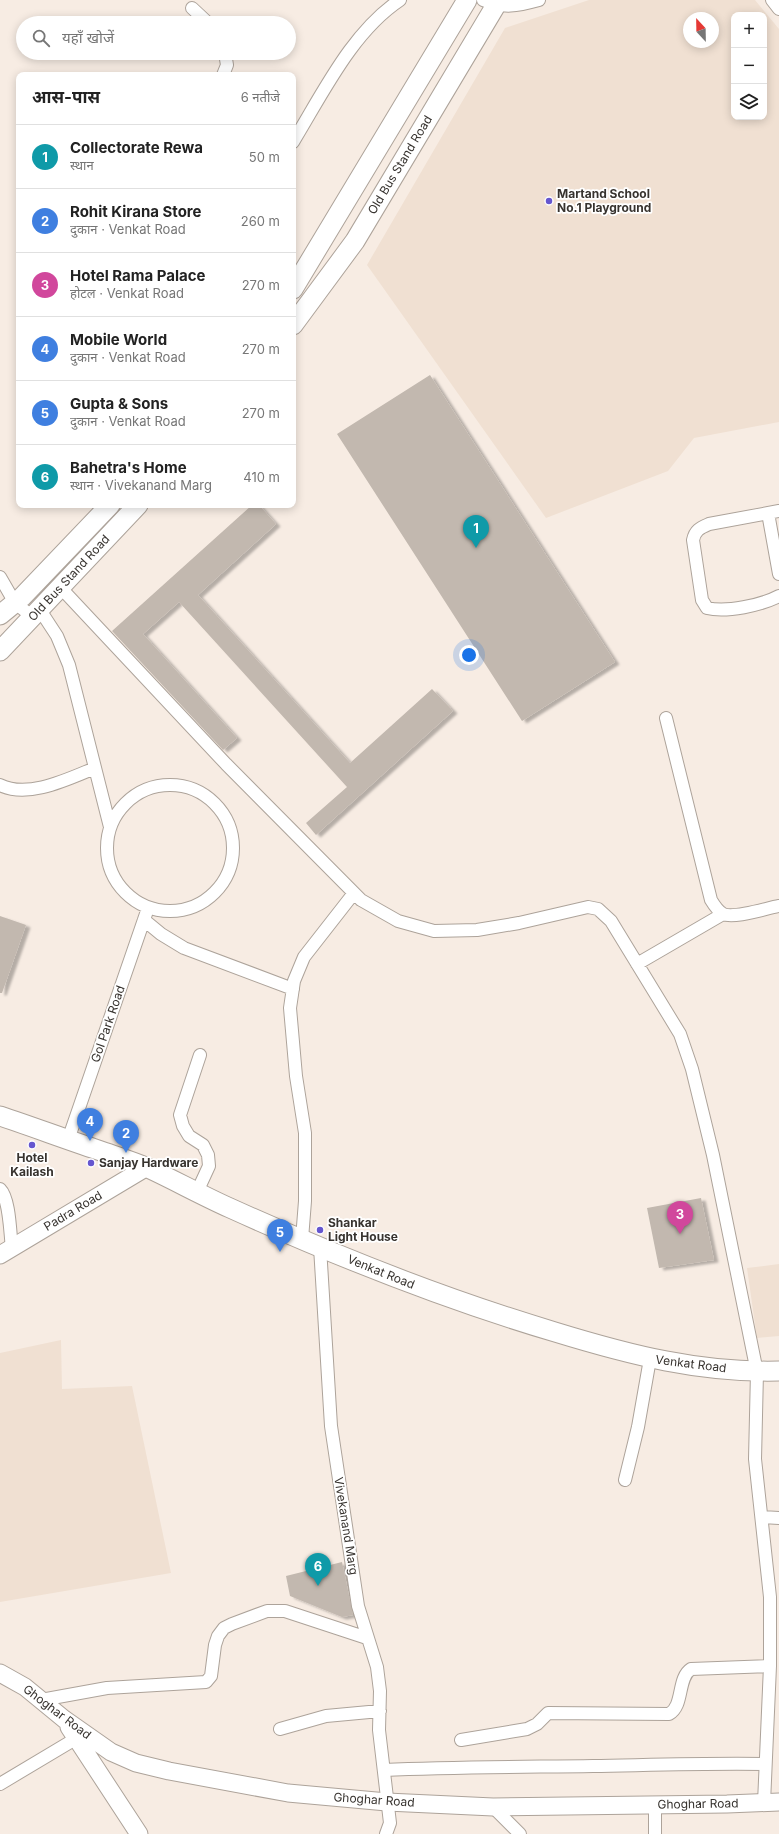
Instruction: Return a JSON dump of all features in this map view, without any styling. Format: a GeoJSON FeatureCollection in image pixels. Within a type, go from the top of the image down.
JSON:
{"type":"FeatureCollection","features":[{"type":"Feature","properties":{"kind":"main road"},"geometry":{"type":"LineString","coordinates":[[296,276],[467,0]]}},
{"type":"Feature","properties":{"kind":"main road","name":"Old Bus Stand Road"},"geometry":{"type":"LineString","coordinates":[[296,321],[355,241],[493,2]]}},
{"type":"Feature","properties":{"kind":"main road","name":"Old Bus Stand Road"},"geometry":{"type":"LineString","coordinates":[[0,615],[15,603],[107,508]]}},
{"type":"Feature","properties":{"kind":"main road","name":"Old Bus Stand Road"},"geometry":{"type":"LineString","coordinates":[[0,651],[135,508]]}},
{"type":"Feature","properties":{"kind":"main road","name":"Venkat Road"},"geometry":{"type":"LineString","coordinates":[[0,1116],[147,1167],[197,1192],[302,1239],[407,1282],[490,1313],[650,1359],[681,1364],[757,1372],[779,1371]]}},
{"type":"Feature","properties":{"kind":"street"},"geometry":{"type":"LineString","coordinates":[[296,137],[356,41],[384,10],[400,0]]}},
{"type":"Feature","properties":{"kind":"street"},"geometry":{"type":"LineString","coordinates":[[493,2],[517,6],[539,0]]}},
{"type":"Feature","properties":{"kind":"street"},"geometry":{"type":"LineString","coordinates":[[772,0],[779,9]]}},
{"type":"Feature","properties":{"kind":"street"},"geometry":{"type":"LineString","coordinates":[[192,8],[201,16]]}},
{"type":"Feature","properties":{"kind":"street"},"geometry":{"type":"LineString","coordinates":[[224,72],[227,65],[226,60]]}},
{"type":"Feature","properties":{"kind":"street"},"geometry":{"type":"LineString","coordinates":[[779,574],[774,512],[709,524],[700,528],[694,533],[692,540],[702,600],[707,608],[718,611],[769,601],[779,596]]}},
{"type":"Feature","properties":{"kind":"street"},"geometry":{"type":"LineString","coordinates":[[0,576],[15,603],[36,613],[57,636],[69,665],[110,827]]}},
{"type":"Feature","properties":{"kind":"street"},"geometry":{"type":"LineString","coordinates":[[60,587],[226,764],[361,900],[398,921],[434,931],[477,930],[519,923],[588,907],[598,909],[611,921],[680,1034],[692,1069],[713,1155],[757,1372],[755,1459],[770,1597],[770,1666],[765,1764],[771,1802]]}},
{"type":"Feature","properties":{"kind":"street"},"geometry":{"type":"LineString","coordinates":[[666,718],[711,900],[724,914]]}},
{"type":"Feature","properties":{"kind":"street"},"geometry":{"type":"LineString","coordinates":[[0,785],[25,790],[49,786],[94,768]]}},
{"type":"Feature","properties":{"kind":"street"},"geometry":{"type":"LineString","coordinates":[[166,785],[191,788],[212,801],[227,821],[233,845],[229,869],[217,891],[196,905],[172,911],[148,908],[127,895],[112,875],[106,852],[110,827],[122,806],[142,791],[166,785]]}},
{"type":"Feature","properties":{"kind":"street"},"geometry":{"type":"LineString","coordinates":[[302,1239],[305,1133],[296,1076],[290,1008],[294,981],[304,957],[354,893]]}},
{"type":"Feature","properties":{"kind":"street"},"geometry":{"type":"LineString","coordinates":[[637,964],[724,914],[733,915],[779,906]]}},
{"type":"Feature","properties":{"kind":"street","name":"Gol Park Road"},"geometry":{"type":"LineString","coordinates":[[68,1140],[148,908]]}},
{"type":"Feature","properties":{"kind":"street"},"geometry":{"type":"LineString","coordinates":[[144,920],[161,934],[184,948],[293,988]]}},
{"type":"Feature","properties":{"kind":"street"},"geometry":{"type":"LineString","coordinates":[[197,1192],[209,1166],[208,1155],[203,1146],[189,1136],[183,1126],[180,1115],[200,1055]]}},
{"type":"Feature","properties":{"kind":"street","name":"Padra Road"},"geometry":{"type":"LineString","coordinates":[[6,1251],[147,1167]]}},
{"type":"Feature","properties":{"kind":"street"},"geometry":{"type":"LineString","coordinates":[[0,1189],[6,1205],[6,1251]]}},
{"type":"Feature","properties":{"kind":"street","name":"Vivekanand Marg"},"geometry":{"type":"LineString","coordinates":[[320,1246],[331,1426],[358,1606],[377,1667],[380,1691],[380,1730],[390,1823],[386,1834]]}},
{"type":"Feature","properties":{"kind":"street"},"geometry":{"type":"LineString","coordinates":[[625,1480],[638,1427],[650,1359]]}},
{"type":"Feature","properties":{"kind":"street"},"geometry":{"type":"LineString","coordinates":[[762,1517],[779,1518]]}},
{"type":"Feature","properties":{"kind":"street"},"geometry":{"type":"LineString","coordinates":[[41,1700],[107,1688],[206,1682],[211,1676],[215,1645],[218,1636],[224,1628],[267,1611],[285,1611],[367,1638]]}},
{"type":"Feature","properties":{"kind":"street"},"geometry":{"type":"LineString","coordinates":[[461,1740],[528,1729],[548,1713],[669,1714],[675,1709],[686,1674],[691,1669],[770,1666]]}},
{"type":"Feature","properties":{"kind":"street","name":"Ghoghar Road"},"geometry":{"type":"LineString","coordinates":[[0,1673],[25,1687],[64,1719],[111,1752],[136,1763],[169,1771],[288,1793],[387,1802],[493,1807],[771,1802]]}},
{"type":"Feature","properties":{"kind":"street"},"geometry":{"type":"LineString","coordinates":[[280,1729],[326,1716],[380,1711]]}},
{"type":"Feature","properties":{"kind":"street"},"geometry":{"type":"LineString","coordinates":[[64,1719],[139,1834]]}},
{"type":"Feature","properties":{"kind":"street"},"geometry":{"type":"LineString","coordinates":[[0,1784],[77,1738]]}},
{"type":"Feature","properties":{"kind":"street"},"geometry":{"type":"LineString","coordinates":[[384,1770],[496,1766],[594,1766],[689,1763],[765,1764]]}},
{"type":"Feature","properties":{"kind":"street"},"geometry":{"type":"LineString","coordinates":[[655,1805],[655,1834]]}},
{"type":"Feature","properties":{"kind":"street"},"geometry":{"type":"LineString","coordinates":[[493,1807],[520,1834]]}},
{"type":"Feature","properties":{"kind":"shaded area"},"geometry":{"type":"Polygon","coordinates":[[[589,0],[755,0],[765,12],[731,12],[731,120],[767,120],[767,14],[779,29],[779,422],[694,438],[668,471],[546,518],[367,265],[505,28],[589,0]]]}},
{"type":"Feature","properties":{"kind":"shaded area"},"geometry":{"type":"Polygon","coordinates":[[[779,1264],[779,1336],[757,1338],[747,1268],[779,1264]]]}},
{"type":"Feature","properties":{"kind":"shaded area"},"geometry":{"type":"Polygon","coordinates":[[[61,1340],[62,1389],[132,1386],[171,1573],[0,1602],[0,1353],[61,1340]]]}},
{"type":"Feature","properties":{"kind":"building"},"geometry":{"type":"Polygon","coordinates":[[[430,375],[615,662],[522,721],[337,434],[430,375]]]}},
{"type":"Feature","properties":{"kind":"building"},"geometry":{"type":"Polygon","coordinates":[[[249,508],[262,508],[276,524],[198,595],[350,763],[432,689],[453,711],[316,835],[306,823],[347,787],[179,602],[143,634],[237,738],[223,750],[112,631],[249,508]]]}},
{"type":"Feature","properties":{"kind":"building"},"geometry":{"type":"Polygon","coordinates":[[[0,916],[26,925],[2,993],[0,993],[0,916]]]}},
{"type":"Feature","properties":{"kind":"building"},"geometry":{"type":"Polygon","coordinates":[[[701,1198],[714,1260],[659,1268],[647,1208],[701,1198]]]}},
{"type":"Feature","properties":{"kind":"building"},"geometry":{"type":"Polygon","coordinates":[[[342,1562],[353,1615],[342,1617],[290,1596],[286,1576],[342,1562]]]}},
{"type":"Feature","properties":{"kind":"place","name":"Martand School No.1 Playground"},"geometry":{"type":"Point","coordinates":[549,201]}},
{"type":"Feature","properties":{"kind":"place","name":"Collectorate Rewa"},"geometry":{"type":"Point","coordinates":[476,548]}},
{"type":"Feature","properties":{"kind":"place","name":"Mobile World"},"geometry":{"type":"Point","coordinates":[90,1141]}},
{"type":"Feature","properties":{"kind":"place","name":"Hotel Kailash"},"geometry":{"type":"Point","coordinates":[32,1145]}},
{"type":"Feature","properties":{"kind":"place","name":"Rohit Kirana Store"},"geometry":{"type":"Point","coordinates":[126,1153]}},
{"type":"Feature","properties":{"kind":"place","name":"Sanjay Hardware"},"geometry":{"type":"Point","coordinates":[91,1163]}},
{"type":"Feature","properties":{"kind":"place","name":"Shankar Light House"},"geometry":{"type":"Point","coordinates":[320,1230]}},
{"type":"Feature","properties":{"kind":"place","name":"Hotel Rama Palace"},"geometry":{"type":"Point","coordinates":[680,1234]}},
{"type":"Feature","properties":{"kind":"place","name":"Gupta & Sons"},"geometry":{"type":"Point","coordinates":[280,1252]}},
{"type":"Feature","properties":{"kind":"place","name":"Bahetra's Home"},"geometry":{"type":"Point","coordinates":[318,1586]}}]}
